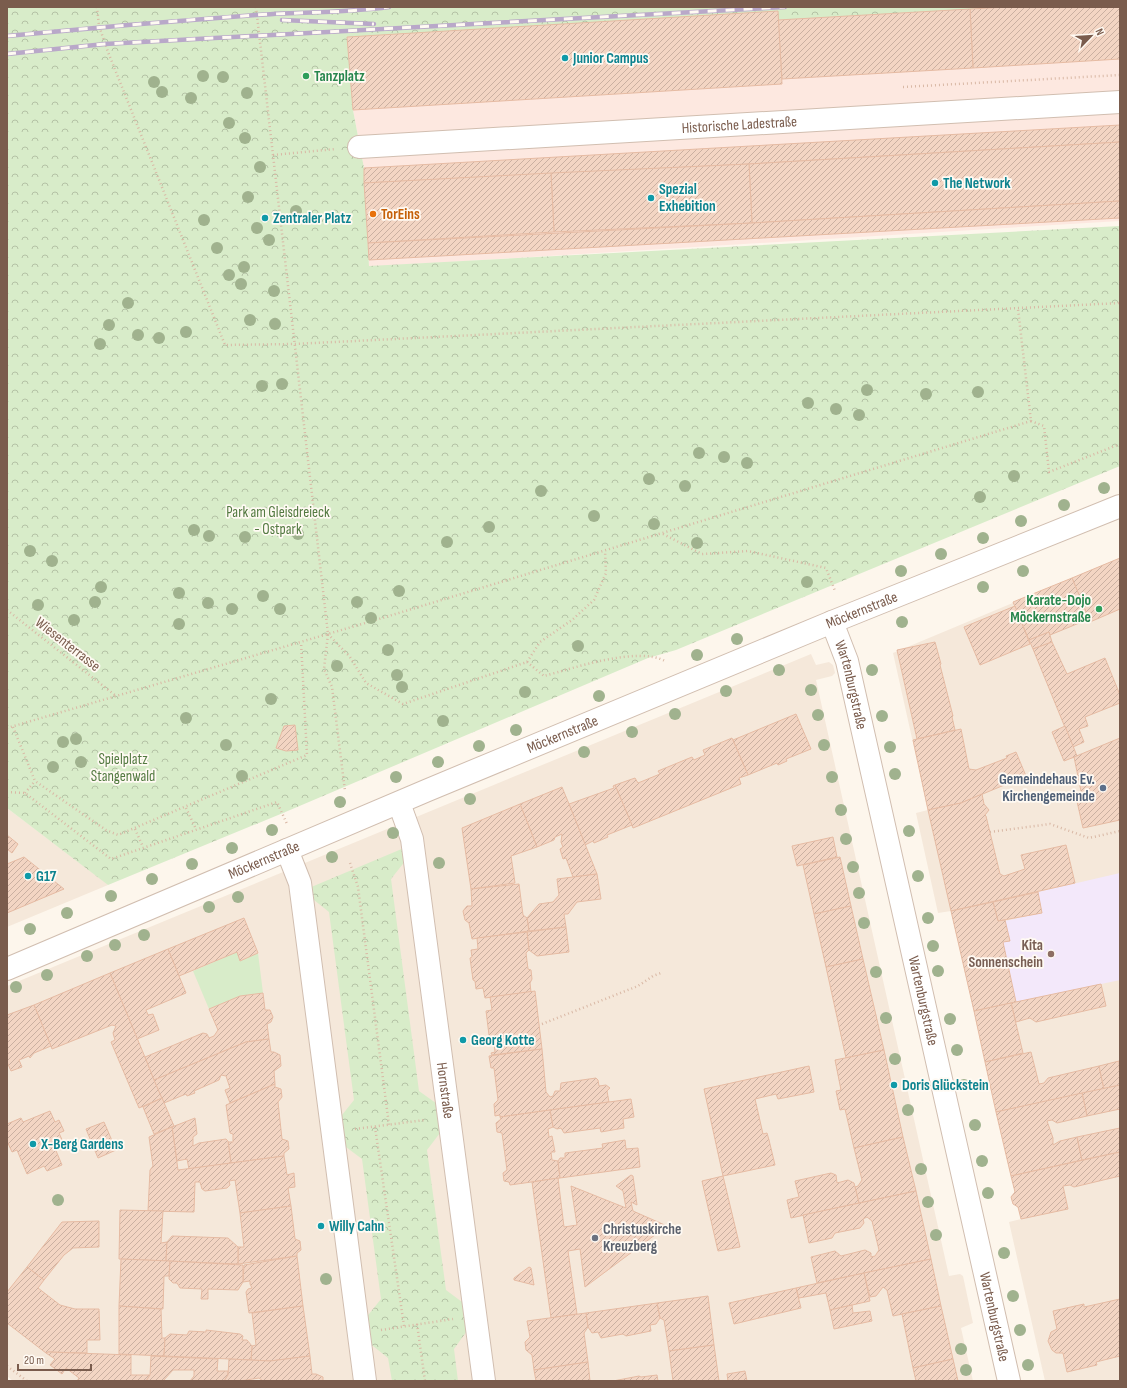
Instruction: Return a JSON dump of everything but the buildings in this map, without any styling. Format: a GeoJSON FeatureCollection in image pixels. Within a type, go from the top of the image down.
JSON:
{"type":"FeatureCollection","features":[{"type":"Feature","properties":{"kind":"street","name":"Historische Ladestraße"},"geometry":{"type":"LineString","coordinates":[[359,147],[1120,102]]}},
{"type":"Feature","properties":{"kind":"street","name":"Möckernstraße"},"geometry":{"type":"LineString","coordinates":[[7,969],[832,622],[1120,506]]}},
{"type":"Feature","properties":{"kind":"street","name":"Wartenburgstraße"},"geometry":{"type":"LineString","coordinates":[[832,622],[847,660],[1009,1381]]}},
{"type":"Feature","properties":{"kind":"street","name":"Hornstraße"},"geometry":{"type":"LineString","coordinates":[[399,803],[412,839],[484,1381]]}},
{"type":"Feature","properties":{"kind":"street"},"geometry":{"type":"LineString","coordinates":[[287,850],[300,884],[365,1381]]}},
{"type":"Feature","properties":{"kind":"path"},"geometry":{"type":"LineString","coordinates":[[96,7],[99,26],[108,52],[225,345],[294,344],[1120,303]]}},
{"type":"Feature","properties":{"kind":"path"},"geometry":{"type":"LineString","coordinates":[[256,7],[328,634],[324,669],[332,687],[345,791]]}},
{"type":"Feature","properties":{"kind":"path"},"geometry":{"type":"LineString","coordinates":[[903,87],[1120,75]]}},
{"type":"Feature","properties":{"kind":"path"},"geometry":{"type":"LineString","coordinates":[[273,155],[359,147]]}},
{"type":"Feature","properties":{"kind":"path"},"geometry":{"type":"LineString","coordinates":[[1018,309],[1031,421]]}},
{"type":"Feature","properties":{"kind":"path"},"geometry":{"type":"LineString","coordinates":[[7,728],[302,642],[1031,421],[1044,426],[1049,472],[1120,444]]}},
{"type":"Feature","properties":{"kind":"path"},"geometry":{"type":"LineString","coordinates":[[662,534],[702,554],[748,551],[826,568],[835,591]]}},
{"type":"Feature","properties":{"kind":"path"},"geometry":{"type":"LineString","coordinates":[[328,634],[350,657],[366,683],[403,704],[527,662],[540,642],[572,620],[594,600],[606,573],[605,551]]}},
{"type":"Feature","properties":{"kind":"path","name":"Wiesenterrasse"},"geometry":{"type":"LineString","coordinates":[[7,610],[116,696]]}},
{"type":"Feature","properties":{"kind":"path"},"geometry":{"type":"LineString","coordinates":[[13,726],[35,781],[106,830],[118,835],[186,808],[307,755],[302,642]]}},
{"type":"Feature","properties":{"kind":"path"},"geometry":{"type":"LineString","coordinates":[[527,662],[544,676],[607,659],[656,656],[665,661]]}},
{"type":"Feature","properties":{"kind":"path"},"geometry":{"type":"LineString","coordinates":[[25,792],[35,781]]}},
{"type":"Feature","properties":{"kind":"path"},"geometry":{"type":"LineString","coordinates":[[7,792],[25,792],[111,859],[277,802],[286,820]]}},
{"type":"Feature","properties":{"kind":"path"},"geometry":{"type":"LineString","coordinates":[[186,808],[196,829]]}},
{"type":"Feature","properties":{"kind":"path"},"geometry":{"type":"LineString","coordinates":[[990,832],[1050,824],[1089,838],[1120,831]]}},
{"type":"Feature","properties":{"kind":"path"},"geometry":{"type":"LineString","coordinates":[[135,829],[143,848]]}},
{"type":"Feature","properties":{"kind":"path"},"geometry":{"type":"LineString","coordinates":[[350,863],[358,887],[389,1125]]}},
{"type":"Feature","properties":{"kind":"path"},"geometry":{"type":"LineString","coordinates":[[542,1024],[638,986],[653,976],[661,973]]}},
{"type":"Feature","properties":{"kind":"path"},"geometry":{"type":"LineString","coordinates":[[333,1132],[449,1117]]}},
{"type":"Feature","properties":{"kind":"path"},"geometry":{"type":"LineString","coordinates":[[375,1127],[404,1326]]}},
{"type":"Feature","properties":{"kind":"path"},"geometry":{"type":"LineString","coordinates":[[358,1333],[475,1316]]}},
{"type":"Feature","properties":{"kind":"path"},"geometry":{"type":"LineString","coordinates":[[417,1324],[425,1381]]}},
{"type":"Feature","properties":{"kind":"path"},"geometry":{"type":"LineString","coordinates":[[7,1366],[27,1381]]}},
{"type":"Feature","properties":{"kind":"shaded area"},"geometry":{"type":"Polygon","coordinates":[[[1007,7],[1120,7],[1120,221],[369,267],[364,168],[353,110],[347,37],[779,20],[1007,7]]]}},
{"type":"Feature","properties":{"kind":"shaded area"},"geometry":{"type":"Polygon","coordinates":[[[1120,558],[1120,1381],[1045,1381],[1009,1222],[1021,1219],[951,911],[938,913],[916,813],[928,810],[893,653],[1120,558]]]}},
{"type":"Feature","properties":{"kind":"shaded area"},"geometry":{"type":"Polygon","coordinates":[[[811,654],[816,665],[829,662],[833,665],[835,673],[832,676],[816,680],[949,1276],[960,1274],[963,1276],[973,1323],[961,1328],[973,1381],[13,1381],[7,1376],[7,986],[811,654]]]}},
{"type":"Feature","properties":{"kind":"shaded area"},"geometry":{"type":"Polygon","coordinates":[[[7,808],[106,883],[108,885],[7,927],[7,808]]]}},
{"type":"Feature","properties":{"kind":"shaded area","name":"Kita Sonnenschein"},"geometry":{"type":"Polygon","coordinates":[[[1120,873],[1120,980],[993,1007],[977,927],[1042,913],[1038,892],[1120,873]]]}},
{"type":"Feature","properties":{"kind":"green space","name":"Park am Gleisdreieck - Ostpark"},"geometry":{"type":"Polygon","coordinates":[[[7,7],[1007,7],[778,20],[347,37],[353,110],[364,168],[369,266],[1120,226],[1120,466],[676,650],[648,658],[283,813],[108,885],[7,808],[7,7]]]}},
{"type":"Feature","properties":{"kind":"green space"},"geometry":{"type":"Polygon","coordinates":[[[404,848],[406,860],[391,879],[419,1091],[440,1106],[443,1129],[427,1150],[446,1290],[466,1305],[469,1328],[454,1349],[458,1381],[392,1381],[388,1358],[368,1342],[365,1319],[381,1299],[362,1159],[342,1144],[338,1120],[354,1100],[329,912],[309,896],[309,888],[404,848]]]}},
{"type":"Feature","properties":{"kind":"green space"},"geometry":{"type":"Polygon","coordinates":[[[237,952],[240,961],[258,953],[263,993],[240,996],[209,1009],[193,971],[237,952]]]}},
{"type":"Feature","properties":{"kind":"railway"},"geometry":{"type":"LineString","coordinates":[[7,36],[225,17],[389,7]]}},
{"type":"Feature","properties":{"kind":"railway"},"geometry":{"type":"LineString","coordinates":[[7,54],[105,44],[785,7]]}},
{"type":"Feature","properties":{"kind":"railway"},"geometry":{"type":"LineString","coordinates":[[282,20],[374,24]]}},
{"type":"Feature","properties":{"kind":"place","name":"Junior Campus"},"geometry":{"type":"Point","coordinates":[565,58]}},
{"type":"Feature","properties":{"kind":"place","name":"Tanzplatz"},"geometry":{"type":"Point","coordinates":[306,76]}},
{"type":"Feature","properties":{"kind":"place","name":"The Network"},"geometry":{"type":"Point","coordinates":[935,183]}},
{"type":"Feature","properties":{"kind":"place","name":"Spezial Exhebition"},"geometry":{"type":"Point","coordinates":[651,198]}},
{"type":"Feature","properties":{"kind":"place","name":"TorEins"},"geometry":{"type":"Point","coordinates":[373,214]}},
{"type":"Feature","properties":{"kind":"place","name":"Zentraler Platz"},"geometry":{"type":"Point","coordinates":[265,218]}},
{"type":"Feature","properties":{"kind":"place","name":"Karate-Dojo Möckernstraße"},"geometry":{"type":"Point","coordinates":[1099,609]}},
{"type":"Feature","properties":{"kind":"place","name":"Gemeindehaus Ev. Kirchengemeinde"},"geometry":{"type":"Point","coordinates":[1103,788]}},
{"type":"Feature","properties":{"kind":"place","name":"G17"},"geometry":{"type":"Point","coordinates":[28,876]}},
{"type":"Feature","properties":{"kind":"place","name":"Kita Sonnenschein"},"geometry":{"type":"Point","coordinates":[1051,954]}},
{"type":"Feature","properties":{"kind":"place","name":"Georg Kotte"},"geometry":{"type":"Point","coordinates":[463,1040]}},
{"type":"Feature","properties":{"kind":"place","name":"Doris Glückstein"},"geometry":{"type":"Point","coordinates":[894,1085]}},
{"type":"Feature","properties":{"kind":"place","name":"X-Berg Gardens"},"geometry":{"type":"Point","coordinates":[33,1144]}},
{"type":"Feature","properties":{"kind":"place","name":"Willy Cahn"},"geometry":{"type":"Point","coordinates":[321,1226]}},
{"type":"Feature","properties":{"kind":"place","name":"Christuskirche Kreuzberg"},"geometry":{"type":"Point","coordinates":[595,1238]}},
{"type":"Feature","properties":{"kind":"park label","name":"Spielplatz Stangenwald"},"geometry":{"type":"Point","coordinates":[123,768]}}]}
